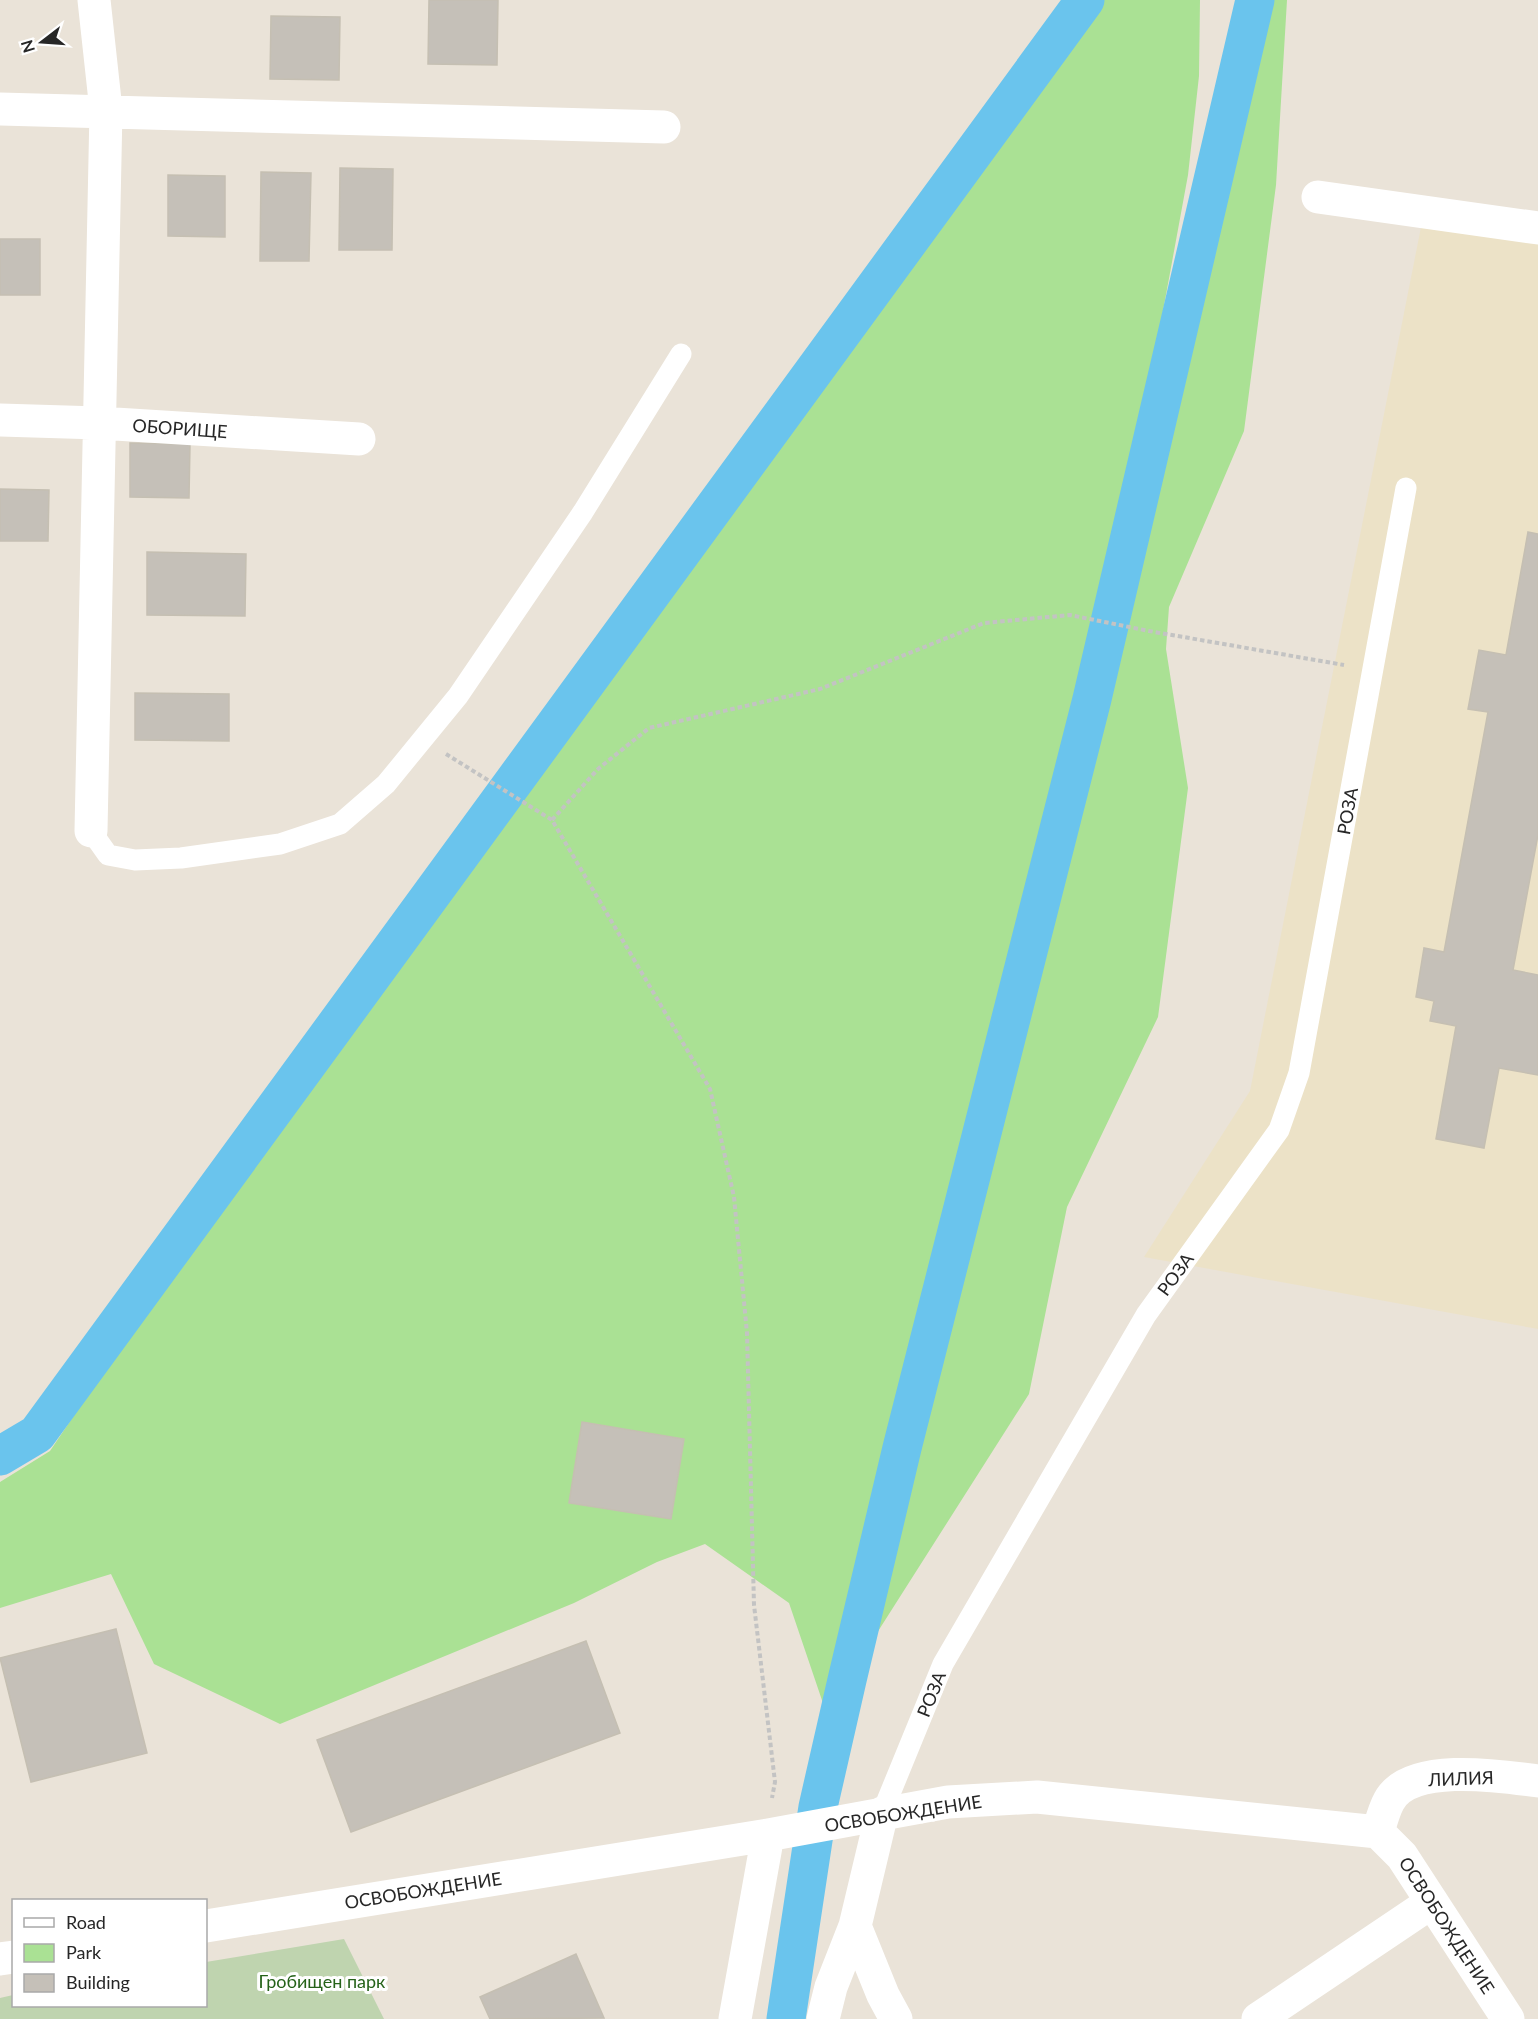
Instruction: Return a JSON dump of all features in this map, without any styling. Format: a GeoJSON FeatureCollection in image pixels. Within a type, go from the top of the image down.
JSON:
{"type":"FeatureCollection","features":[{"type":"Feature","properties":{"kind":"street"},"geometry":{"type":"LineString","coordinates":[[90,831],[106,110],[94,0]]}},
{"type":"Feature","properties":{"kind":"street"},"geometry":{"type":"LineString","coordinates":[[0,109],[106,110],[664,127]]}},
{"type":"Feature","properties":{"kind":"street"},"geometry":{"type":"LineString","coordinates":[[1318,196],[1538,228]]}},
{"type":"Feature","properties":{"kind":"street","name":"ОБОРИЩЕ"},"geometry":{"type":"LineString","coordinates":[[0,420],[99,423],[359,439]]}},
{"type":"Feature","properties":{"kind":"street","name":"ЛИЛИЯ"},"geometry":{"type":"LineString","coordinates":[[1378,1832],[1389,1800],[1410,1782],[1440,1775],[1489,1775],[1538,1781]]}},
{"type":"Feature","properties":{"kind":"street","name":"ОСВОБОЖДЕНИЕ"},"geometry":{"type":"LineString","coordinates":[[207,1926],[768,1835],[948,1802],[1037,1797],[1378,1832],[1402,1856],[1508,2019]]}},
{"type":"Feature","properties":{"kind":"street","name":"РОЗА"},"geometry":{"type":"LineString","coordinates":[[823,2019],[831,1987],[855,1926],[882,1813]]}},
{"type":"Feature","properties":{"kind":"street"},"geometry":{"type":"LineString","coordinates":[[735,2019],[768,1835]]}},
{"type":"Feature","properties":{"kind":"street"},"geometry":{"type":"LineString","coordinates":[[1258,2019],[1432,1902]]}},
{"type":"Feature","properties":{"kind":"street"},"geometry":{"type":"LineString","coordinates":[[855,1926],[896,2019]]}},
{"type":"Feature","properties":{"kind":"lane"},"geometry":{"type":"LineString","coordinates":[[90,831],[108,855],[135,860],[182,858],[280,844],[340,824],[386,784],[459,696],[583,512],[681,354]]}},
{"type":"Feature","properties":{"kind":"lane","name":"РОЗА"},"geometry":{"type":"LineString","coordinates":[[882,1813],[943,1664],[1146,1315],[1279,1130],[1299,1073],[1406,488]]}},
{"type":"Feature","properties":{"kind":"path"},"geometry":{"type":"LineString","coordinates":[[552,820],[598,769],[649,728],[820,689],[984,623],[1070,615],[1373,670]]}},
{"type":"Feature","properties":{"kind":"path"},"geometry":{"type":"LineString","coordinates":[[423,740],[552,820],[710,1089],[734,1197],[747,1333],[754,1605],[775,1782],[768,1835]]}},
{"type":"Feature","properties":{"kind":"shaded area"},"geometry":{"type":"Polygon","coordinates":[[[1424,212],[1538,228],[1538,1329],[1144,1257],[1250,1091],[1424,212]]]}},
{"type":"Feature","properties":{"kind":"green space"},"geometry":{"type":"Polygon","coordinates":[[[1085,0],[1200,0],[1199,76],[1188,175],[1095,681],[1255,0],[1287,0],[1276,185],[1244,431],[1169,607],[1166,649],[1188,788],[1158,1017],[1067,1207],[1029,1394],[847,1680],[896,1468],[827,1715],[789,1603],[705,1544],[657,1562],[574,1603],[280,1724],[154,1664],[111,1574],[0,1608],[0,1482],[50,1451],[351,1004],[1085,0]]]}},
{"type":"Feature","properties":{"kind":"green space","name":"Гробищен парк"},"geometry":{"type":"Polygon","coordinates":[[[344,1939],[384,2019],[0,2019],[0,1998],[12,1995],[12,2007],[207,2007],[207,1962],[344,1939]]]}},
{"type":"Feature","properties":{"kind":"building"},"geometry":{"type":"Polygon","coordinates":[[[429,0],[498,0],[497,65],[428,64],[429,0]]]}},
{"type":"Feature","properties":{"kind":"building"},"geometry":{"type":"Polygon","coordinates":[[[271,16],[340,17],[339,80],[270,79],[271,16]]]}},
{"type":"Feature","properties":{"kind":"building"},"geometry":{"type":"Polygon","coordinates":[[[340,168],[393,169],[392,250],[339,250],[340,168]]]}},
{"type":"Feature","properties":{"kind":"building"},"geometry":{"type":"Polygon","coordinates":[[[261,172],[311,173],[309,261],[260,261],[261,172]]]}},
{"type":"Feature","properties":{"kind":"building"},"geometry":{"type":"Polygon","coordinates":[[[168,175],[225,176],[225,237],[168,236],[168,175]]]}},
{"type":"Feature","properties":{"kind":"building"},"geometry":{"type":"Polygon","coordinates":[[[0,239],[40,239],[40,295],[0,295],[0,239]]]}},
{"type":"Feature","properties":{"kind":"building"},"geometry":{"type":"Polygon","coordinates":[[[130,443],[190,444],[189,498],[130,497],[130,443]]]}},
{"type":"Feature","properties":{"kind":"building"},"geometry":{"type":"Polygon","coordinates":[[[0,489],[49,490],[48,541],[0,541],[0,489]]]}},
{"type":"Feature","properties":{"kind":"building"},"geometry":{"type":"Polygon","coordinates":[[[1528,532],[1538,534],[1538,835],[1513,970],[1538,975],[1538,1075],[1499,1068],[1484,1148],[1436,1139],[1456,1026],[1430,1021],[1434,1001],[1416,997],[1424,948],[1444,952],[1488,712],[1468,709],[1479,650],[1506,655],[1528,532]]]}},
{"type":"Feature","properties":{"kind":"building"},"geometry":{"type":"Polygon","coordinates":[[[147,552],[246,554],[245,616],[147,615],[147,552]]]}},
{"type":"Feature","properties":{"kind":"building"},"geometry":{"type":"Polygon","coordinates":[[[135,693],[229,694],[229,741],[135,740],[135,693]]]}},
{"type":"Feature","properties":{"kind":"building"},"geometry":{"type":"Polygon","coordinates":[[[582,1422],[684,1439],[671,1519],[569,1503],[582,1422]]]}},
{"type":"Feature","properties":{"kind":"building"},"geometry":{"type":"Polygon","coordinates":[[[116,1629],[147,1753],[31,1782],[0,1658],[116,1629]]]}},
{"type":"Feature","properties":{"kind":"building"},"geometry":{"type":"Polygon","coordinates":[[[586,1641],[620,1733],[351,1832],[317,1740],[586,1641]]]}},
{"type":"Feature","properties":{"kind":"building"},"geometry":{"type":"Polygon","coordinates":[[[576,1954],[604,2018],[490,2019],[480,1997],[576,1954]]]}},
{"type":"Feature","properties":{"kind":"waterway"},"geometry":{"type":"LineString","coordinates":[[0,1456],[37,1434],[1085,0]]}},
{"type":"Feature","properties":{"kind":"waterway"},"geometry":{"type":"LineString","coordinates":[[786,2019],[818,1807],[847,1680],[902,1448],[1092,699],[1255,0]]}}]}
